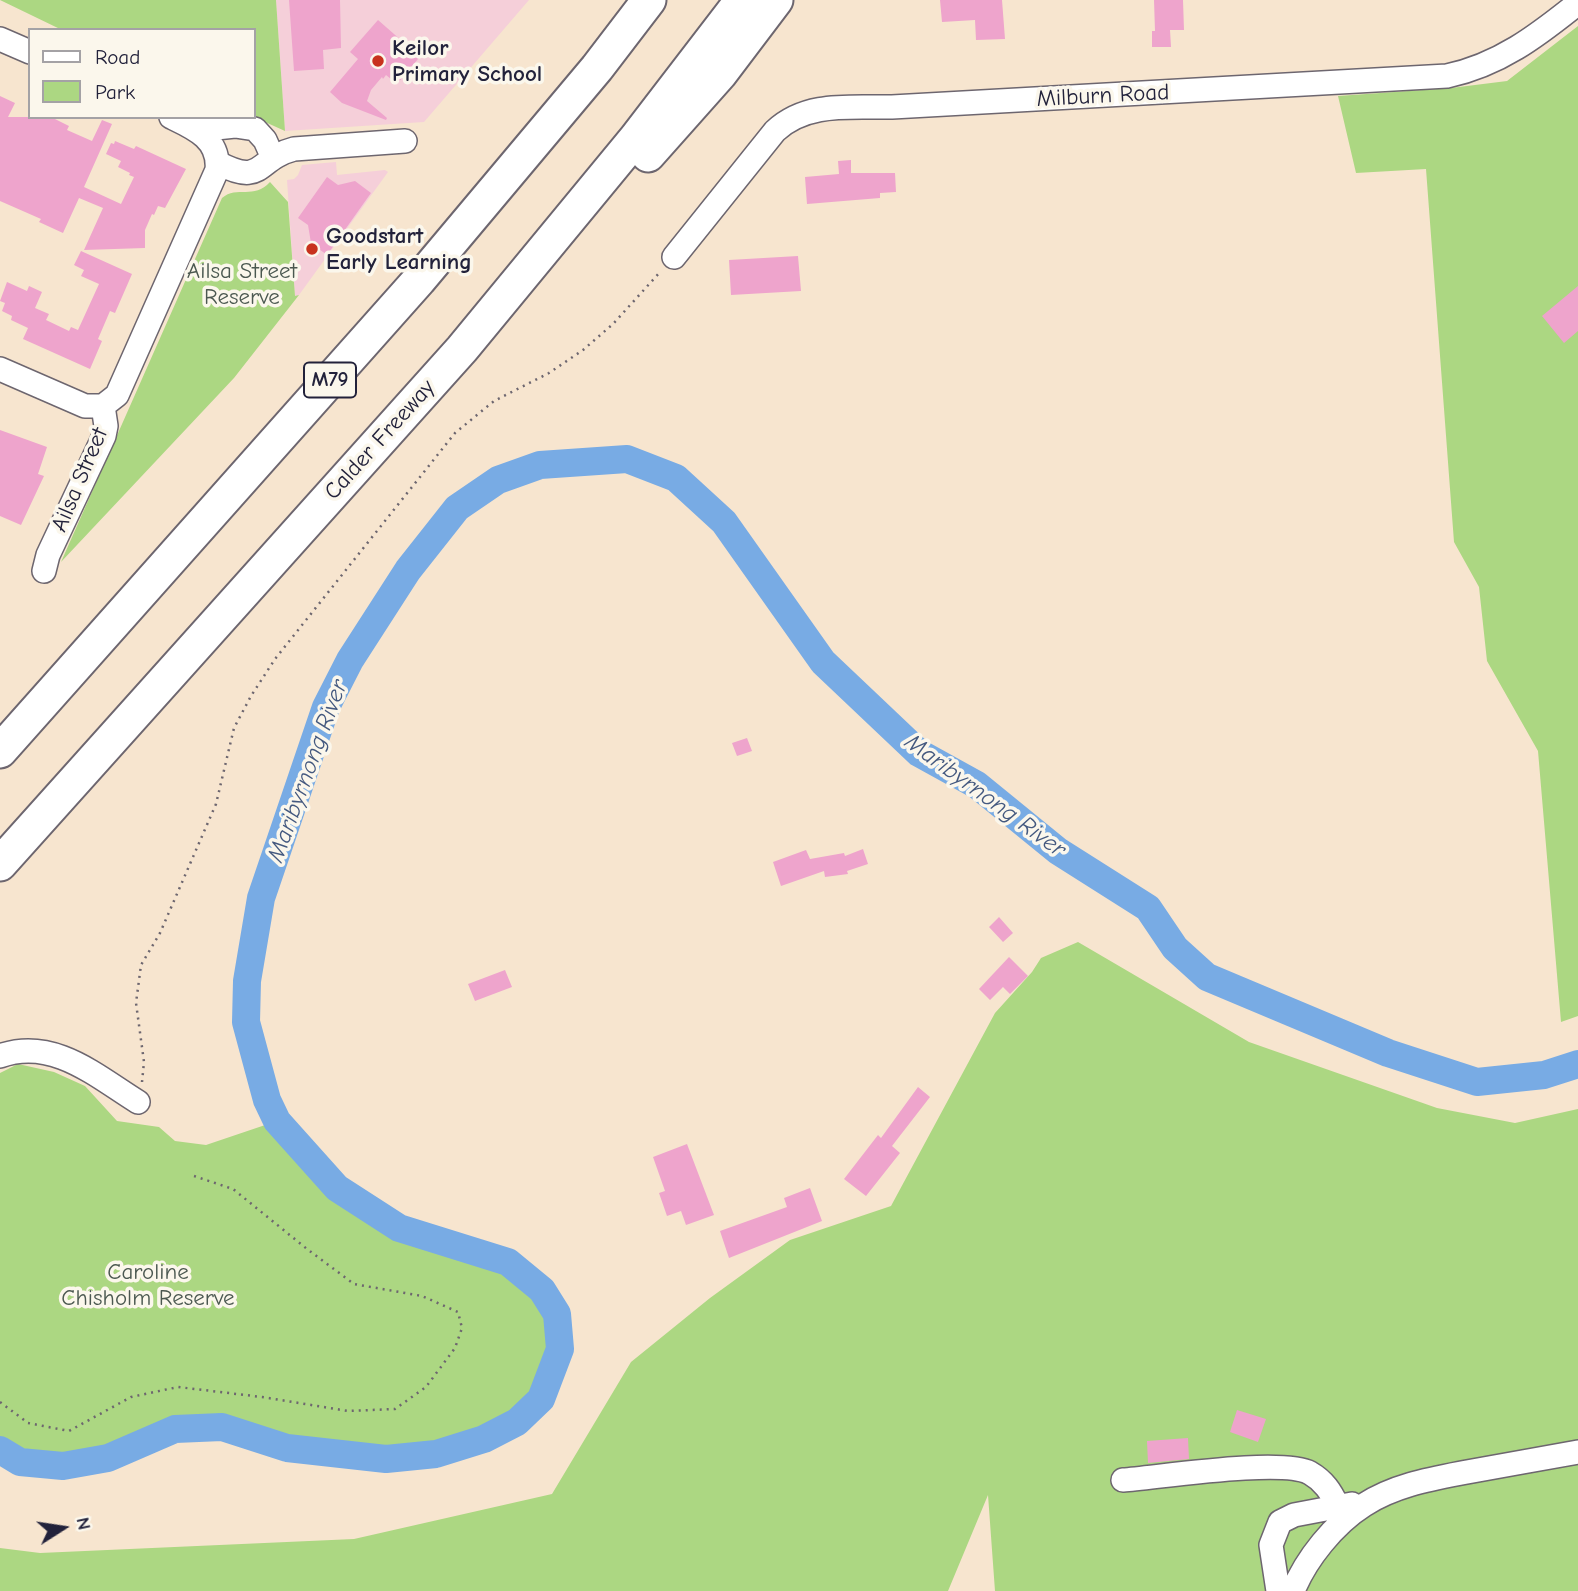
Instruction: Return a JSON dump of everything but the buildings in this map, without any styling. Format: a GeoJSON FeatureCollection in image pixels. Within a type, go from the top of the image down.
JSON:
{"type":"FeatureCollection","features":[{"type":"Feature","properties":{"kind":"highway","name":"M79"},"geometry":{"type":"LineString","coordinates":[[0,751],[419,280],[597,68],[649,0]]}},
{"type":"Feature","properties":{"kind":"highway","name":"Calder Freeway"},"geometry":{"type":"LineString","coordinates":[[0,864],[462,349],[636,138],[741,0]]}},
{"type":"Feature","properties":{"kind":"highway"},"geometry":{"type":"LineString","coordinates":[[462,349],[611,197],[720,74],[776,0]]}},
{"type":"Feature","properties":{"kind":"street","name":"Milburn Road"},"geometry":{"type":"LineString","coordinates":[[674,257],[775,131],[803,112],[823,108],[919,106],[1447,76],[1477,69],[1509,54],[1578,3]]}},
{"type":"Feature","properties":{"kind":"street"},"geometry":{"type":"LineString","coordinates":[[0,39],[28,51]]}},
{"type":"Feature","properties":{"kind":"street"},"geometry":{"type":"LineString","coordinates":[[175,119],[197,130],[212,145],[218,163],[236,172],[250,173],[261,169],[273,158],[294,149],[405,141]]}},
{"type":"Feature","properties":{"kind":"street"},"geometry":{"type":"LineString","coordinates":[[197,130],[235,127],[255,129],[265,141],[273,158]]}},
{"type":"Feature","properties":{"kind":"street","name":"Ailsa Street"},"geometry":{"type":"LineString","coordinates":[[44,570],[48,555],[104,436],[106,426],[103,406],[113,400],[120,389],[212,184],[218,163]]}},
{"type":"Feature","properties":{"kind":"street"},"geometry":{"type":"LineString","coordinates":[[0,369],[85,406],[103,406]]}},
{"type":"Feature","properties":{"kind":"street"},"geometry":{"type":"LineString","coordinates":[[0,1056],[27,1051],[52,1053],[74,1062],[138,1102]]}},
{"type":"Feature","properties":{"kind":"street"},"geometry":{"type":"LineString","coordinates":[[1293,1591],[1317,1550],[1363,1505],[1393,1490],[1423,1481],[1578,1452]]}},
{"type":"Feature","properties":{"kind":"street"},"geometry":{"type":"LineString","coordinates":[[1123,1480],[1262,1468],[1296,1468],[1310,1473],[1322,1482],[1331,1492],[1337,1506]]}},
{"type":"Feature","properties":{"kind":"street"},"geometry":{"type":"LineString","coordinates":[[1278,1591],[1271,1545],[1280,1522],[1294,1515],[1337,1506],[1363,1505]]}},
{"type":"Feature","properties":{"kind":"path"},"geometry":{"type":"LineString","coordinates":[[138,1102],[144,1062],[136,1003],[141,965],[160,933],[216,804],[234,729],[251,696],[275,659],[455,433],[486,407],[549,373],[583,350],[613,324],[674,257]]}},
{"type":"Feature","properties":{"kind":"path"},"geometry":{"type":"LineString","coordinates":[[0,1402],[29,1423],[69,1431],[131,1397],[178,1387],[348,1411],[395,1409],[426,1387],[455,1348],[462,1328],[458,1312],[422,1296],[354,1284],[233,1189],[194,1176]]}},
{"type":"Feature","properties":{"kind":"shaded area","name":"Keilor Primary School"},"geometry":{"type":"Polygon","coordinates":[[[276,0],[529,0],[424,122],[285,131],[276,0]]]}},
{"type":"Feature","properties":{"kind":"shaded area","name":"Goodstart Early Learning"},"geometry":{"type":"Polygon","coordinates":[[[336,162],[337,175],[385,170],[388,172],[295,297],[287,180],[298,175],[302,165],[336,162]]]}},
{"type":"Feature","properties":{"kind":"green space"},"geometry":{"type":"Polygon","coordinates":[[[0,0],[276,0],[285,131],[256,118],[256,28],[58,28],[0,0]]]}},
{"type":"Feature","properties":{"kind":"green space"},"geometry":{"type":"Polygon","coordinates":[[[1578,26],[1578,1016],[1561,1022],[1538,751],[1487,661],[1479,587],[1454,542],[1426,169],[1356,173],[1338,96],[1507,81],[1578,26]]]}},
{"type":"Feature","properties":{"kind":"green space","name":"Ailsa Street Reserve"},"geometry":{"type":"Polygon","coordinates":[[[270,182],[288,202],[295,296],[299,295],[234,378],[61,562],[222,198],[228,194],[258,190],[270,182]]]}},
{"type":"Feature","properties":{"kind":"green space"},"geometry":{"type":"Polygon","coordinates":[[[1078,942],[1249,1042],[1437,1108],[1515,1123],[1578,1109],[1578,1591],[995,1591],[988,1495],[948,1591],[0,1591],[0,1548],[40,1553],[354,1539],[552,1494],[631,1362],[710,1298],[790,1240],[891,1206],[995,1013],[1041,958],[1078,942]]]}},
{"type":"Feature","properties":{"kind":"green space","name":"Caroline Chisholm Reserve"},"geometry":{"type":"Polygon","coordinates":[[[18,1064],[54,1072],[85,1086],[117,1121],[159,1127],[175,1141],[206,1145],[277,1121],[337,1188],[398,1228],[508,1262],[542,1290],[557,1314],[560,1349],[541,1399],[517,1422],[484,1439],[436,1454],[386,1459],[287,1448],[222,1427],[175,1429],[108,1458],[63,1466],[20,1462],[0,1450],[0,1073],[18,1064]]]}},
{"type":"Feature","properties":{"kind":"waterway","name":"Maribyrnong River"},"geometry":{"type":"LineString","coordinates":[[0,1450],[20,1462],[63,1466],[108,1458],[175,1429],[222,1427],[287,1448],[386,1459],[436,1454],[484,1439],[517,1422],[541,1399],[560,1349],[557,1314],[542,1290],[508,1262],[399,1228],[337,1188],[277,1121],[267,1100],[246,1022],[247,981],[261,898],[326,707],[350,660],[408,570],[457,508],[498,480],[540,465],[627,459],[676,478],[724,522],[823,662],[919,753],[977,785],[1058,851],[1148,908],[1175,948],[1207,977],[1388,1053],[1477,1082],[1544,1075],[1578,1064]]}},
{"type":"Feature","properties":{"kind":"place","name":"Keilor Primary School"},"geometry":{"type":"Point","coordinates":[378,61]}},
{"type":"Feature","properties":{"kind":"place","name":"Goodstart Early Learning"},"geometry":{"type":"Point","coordinates":[312,249]}}]}
